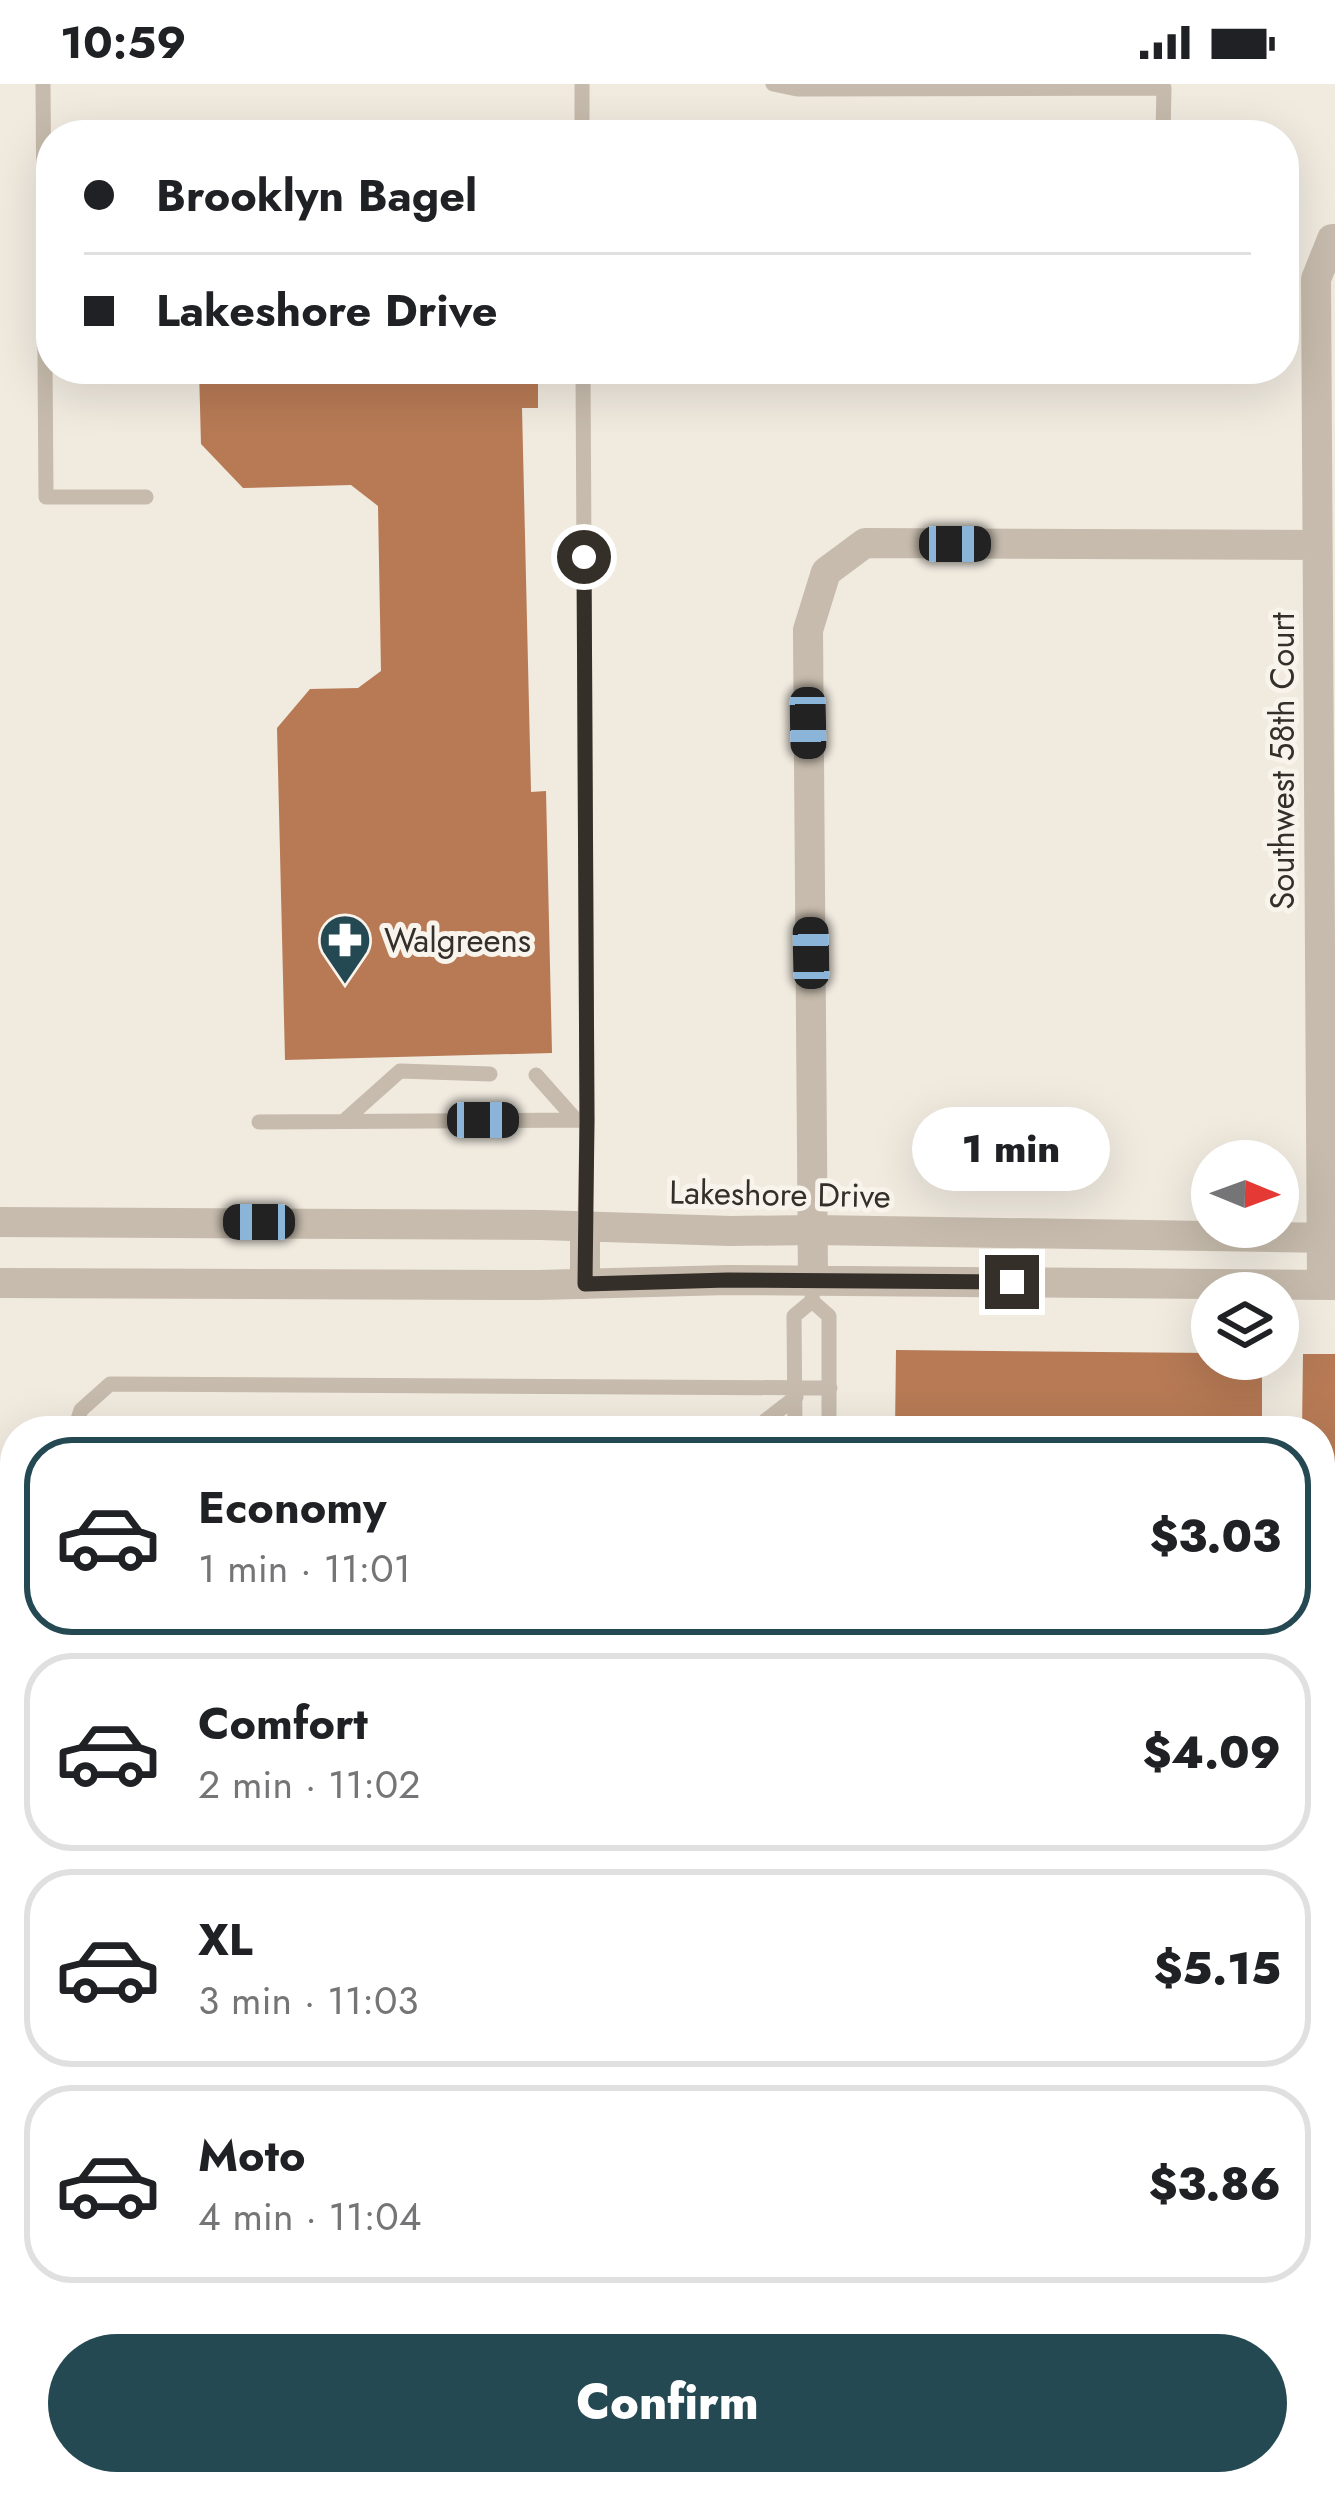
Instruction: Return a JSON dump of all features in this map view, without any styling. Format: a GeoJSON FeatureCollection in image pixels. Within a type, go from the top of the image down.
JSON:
{"type":"FeatureCollection","features":[{"type":"Feature","properties":{"kind":"street","name":"Southwest 58th Court"},"geometry":{"type":"LineString","coordinates":[[1328,1285],[1316,279],[1333,239]]}},
{"type":"Feature","properties":{"kind":"street"},"geometry":{"type":"LineString","coordinates":[[812,1291],[808,631],[826,572],[865,543],[1317,545]]}},
{"type":"Feature","properties":{"kind":"street","name":"Lakeshore Drive"},"geometry":{"type":"LineString","coordinates":[[0,1222],[1328,1238]]}},
{"type":"Feature","properties":{"kind":"street"},"geometry":{"type":"LineString","coordinates":[[585,1226],[585,1284]]}},
{"type":"Feature","properties":{"kind":"street"},"geometry":{"type":"LineString","coordinates":[[0,1283],[585,1284],[812,1291],[1328,1285]]}},
{"type":"Feature","properties":{"kind":"lane"},"geometry":{"type":"LineString","coordinates":[[43,84],[43,120]]}},
{"type":"Feature","properties":{"kind":"lane"},"geometry":{"type":"LineString","coordinates":[[582,84],[582,120]]}},
{"type":"Feature","properties":{"kind":"lane"},"geometry":{"type":"LineString","coordinates":[[772,84],[796,89],[1164,88],[1163,120]]}},
{"type":"Feature","properties":{"kind":"lane"},"geometry":{"type":"LineString","coordinates":[[45,384],[46,497],[146,496]]}},
{"type":"Feature","properties":{"kind":"lane"},"geometry":{"type":"LineString","coordinates":[[583,384],[585,1226]]}},
{"type":"Feature","properties":{"kind":"lane"},"geometry":{"type":"LineString","coordinates":[[344,1121],[400,1071],[490,1074]]}},
{"type":"Feature","properties":{"kind":"lane"},"geometry":{"type":"LineString","coordinates":[[536,1075],[582,1120]]}},
{"type":"Feature","properties":{"kind":"lane"},"geometry":{"type":"LineString","coordinates":[[259,1122],[582,1120]]}},
{"type":"Feature","properties":{"kind":"lane"},"geometry":{"type":"LineString","coordinates":[[795,1416],[794,1316],[812,1291],[830,1316],[829,1416]]}},
{"type":"Feature","properties":{"kind":"lane"},"geometry":{"type":"LineString","coordinates":[[79,1416],[110,1384],[795,1392],[830,1388]]}},
{"type":"Feature","properties":{"kind":"lane"},"geometry":{"type":"LineString","coordinates":[[769,1416],[795,1392]]}},
{"type":"Feature","properties":{"kind":"building"},"geometry":{"type":"Polygon","coordinates":[[[199,384],[538,384],[538,408],[522,408],[531,792],[546,791],[552,1053],[285,1060],[277,728],[310,689],[358,688],[381,671],[378,506],[351,485],[243,488],[201,444],[199,384]]]}},
{"type":"Feature","properties":{"kind":"building"},"geometry":{"type":"Polygon","coordinates":[[[896,1350],[1191,1353],[1191,1380],[1262,1380],[1262,1416],[895,1416],[896,1350]]]}},
{"type":"Feature","properties":{"kind":"building"},"geometry":{"type":"Polygon","coordinates":[[[1303,1354],[1335,1354],[1335,1416],[1302,1416],[1303,1354]]]}},
{"type":"Feature","properties":{"kind":"place","name":"Walgreens"},"geometry":{"type":"Point","coordinates":[345,986]}},
{"type":"Feature","properties":{"kind":"route"},"geometry":{"type":"LineString","coordinates":[[584,557],[585,1284],[1012,1282]]}}]}
